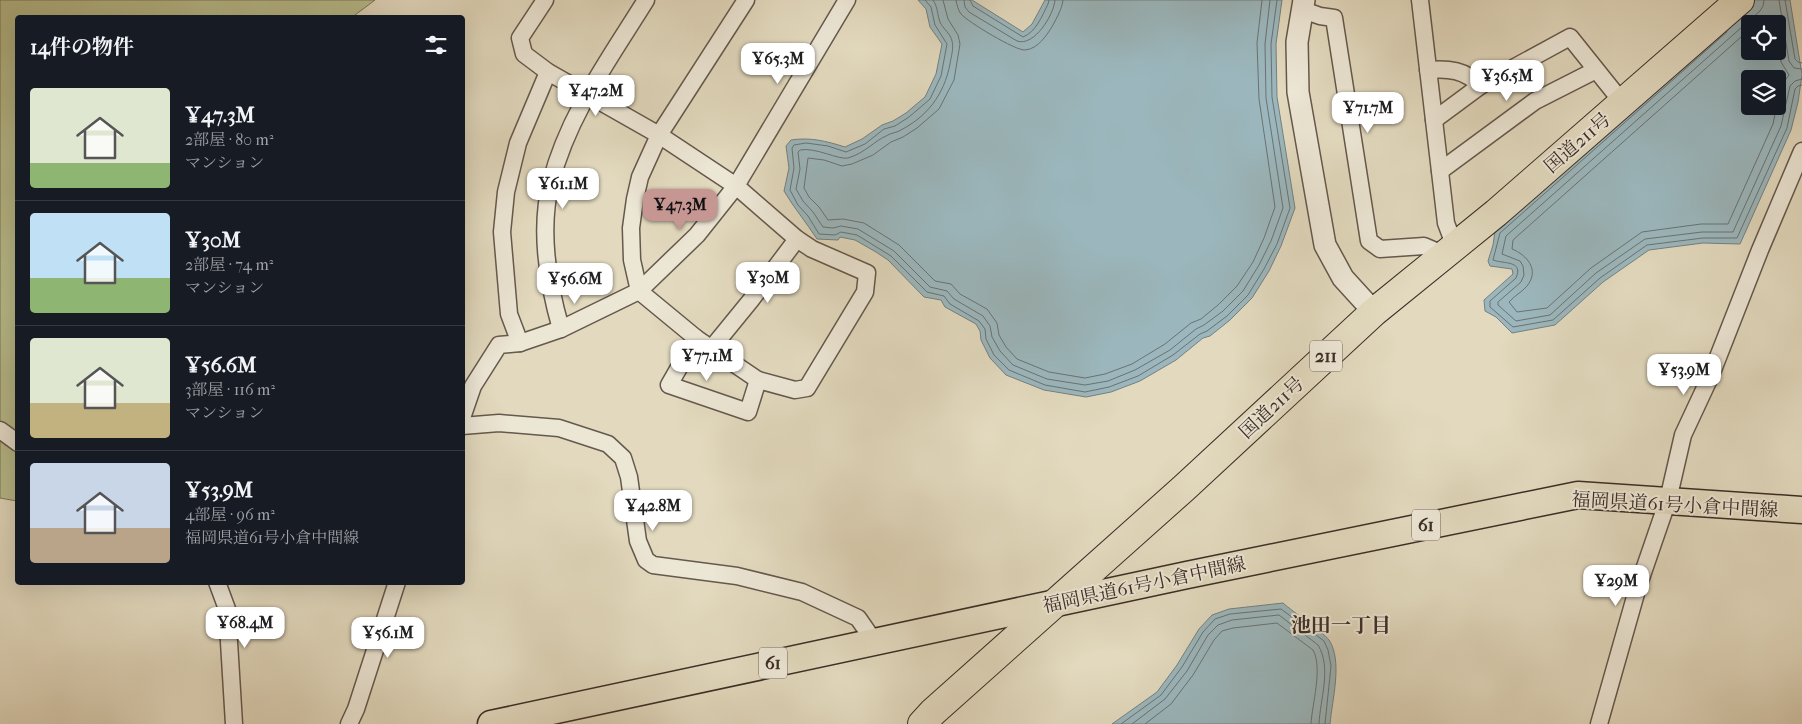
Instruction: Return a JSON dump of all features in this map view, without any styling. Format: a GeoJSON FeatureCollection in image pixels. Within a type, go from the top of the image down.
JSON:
{"type":"FeatureCollection","features":[{"type":"Feature","properties":{"kind":"highway","name":"国道211号"},"geometry":{"type":"LineString","coordinates":[[922,724],[933,712],[1184,488],[1374,312],[1496,213],[1740,0]]}},
{"type":"Feature","properties":{"kind":"main road","name":"福岡県道61号小倉中間線"},"geometry":{"type":"LineString","coordinates":[[491,724],[874,641],[1578,495],[1802,510]]}},
{"type":"Feature","properties":{"kind":"street"},"geometry":{"type":"LineString","coordinates":[[545,0],[520,38],[524,54],[548,72],[659,135],[736,186],[797,239],[812,249],[867,273],[865,292],[807,388],[795,390],[758,380],[696,338],[639,291],[632,260],[631,228],[634,199],[640,177],[659,135],[746,0]]}},
{"type":"Feature","properties":{"kind":"street"},"geometry":{"type":"LineString","coordinates":[[561,329],[552,298],[546,240],[551,183],[569,129],[587,94],[646,0]]}},
{"type":"Feature","properties":{"kind":"street"},"geometry":{"type":"LineString","coordinates":[[465,409],[473,386],[499,344],[520,343],[561,329],[639,291],[698,235],[736,186],[847,0]]}},
{"type":"Feature","properties":{"kind":"street"},"geometry":{"type":"LineString","coordinates":[[1374,312],[1343,278],[1325,245],[1298,92],[1297,42],[1303,5],[1320,16],[1334,18],[1369,241],[1380,249],[1424,246],[1450,251],[1420,0]]}},
{"type":"Feature","properties":{"kind":"street"},"geometry":{"type":"LineString","coordinates":[[1434,120],[1480,86],[1570,37],[1622,102]]}},
{"type":"Feature","properties":{"kind":"street"},"geometry":{"type":"LineString","coordinates":[[1428,70],[1442,69],[1461,72],[1473,78],[1480,86]]}},
{"type":"Feature","properties":{"kind":"street"},"geometry":{"type":"LineString","coordinates":[[1440,171],[1535,100],[1596,70]]}},
{"type":"Feature","properties":{"kind":"street"},"geometry":{"type":"LineString","coordinates":[[520,343],[509,314],[502,232],[506,192],[518,143],[548,72]]}},
{"type":"Feature","properties":{"kind":"street"},"geometry":{"type":"LineString","coordinates":[[1599,724],[1637,590],[1668,500],[1683,435],[1711,375],[1760,250],[1802,151]]}},
{"type":"Feature","properties":{"kind":"street"},"geometry":{"type":"LineString","coordinates":[[711,349],[752,300],[797,239]]}},
{"type":"Feature","properties":{"kind":"street"},"geometry":{"type":"LineString","coordinates":[[696,338],[669,385],[748,412],[758,380]]}},
{"type":"Feature","properties":{"kind":"street"},"geometry":{"type":"LineString","coordinates":[[465,426],[500,423],[559,428],[608,444],[623,458],[629,477],[638,541],[646,560],[652,565],[737,576],[802,592],[858,618],[874,641]]}},
{"type":"Feature","properties":{"kind":"street"},"geometry":{"type":"LineString","coordinates":[[0,430],[15,441]]}},
{"type":"Feature","properties":{"kind":"street"},"geometry":{"type":"LineString","coordinates":[[218,585],[227,609],[234,724]]}},
{"type":"Feature","properties":{"kind":"street"},"geometry":{"type":"LineString","coordinates":[[349,724],[356,709],[396,585]]}},
{"type":"Feature","properties":{"kind":"green space"},"geometry":{"type":"Polygon","coordinates":[[[0,0],[375,0],[355,15],[15,15],[15,501],[0,498],[0,0]]]}},
{"type":"Feature","properties":{"kind":"water"},"geometry":{"type":"Polygon","coordinates":[[[918,0],[972,0],[1023,32],[1032,24],[1045,0],[1282,0],[1276,44],[1277,97],[1295,208],[1281,246],[1269,271],[1252,298],[1230,320],[1210,336],[1203,338],[1176,360],[1140,381],[1111,392],[1086,397],[1044,390],[1006,375],[990,358],[976,324],[945,307],[941,300],[924,297],[888,260],[855,240],[840,237],[838,240],[817,239],[784,191],[789,168],[786,146],[791,140],[811,139],[845,147],[906,113],[925,97],[936,74],[942,44],[930,27],[926,9],[918,0]]]}},
{"type":"Feature","properties":{"kind":"water"},"geometry":{"type":"Polygon","coordinates":[[[1755,0],[1790,0],[1802,75],[1798,102],[1791,130],[1740,244],[1703,243],[1649,250],[1603,282],[1555,325],[1512,333],[1496,317],[1485,311],[1484,300],[1513,274],[1512,269],[1490,266],[1488,261],[1495,231],[1755,0]]]}},
{"type":"Feature","properties":{"kind":"water"},"geometry":{"type":"Polygon","coordinates":[[[1283,603],[1325,636],[1333,649],[1336,669],[1330,724],[1112,724],[1157,692],[1177,665],[1199,629],[1212,615],[1229,609],[1283,603]]]}},
{"type":"Feature","properties":{"kind":"district","name":"池田一丁目"},"geometry":{"type":"Point","coordinates":[1341,625]}}]}
